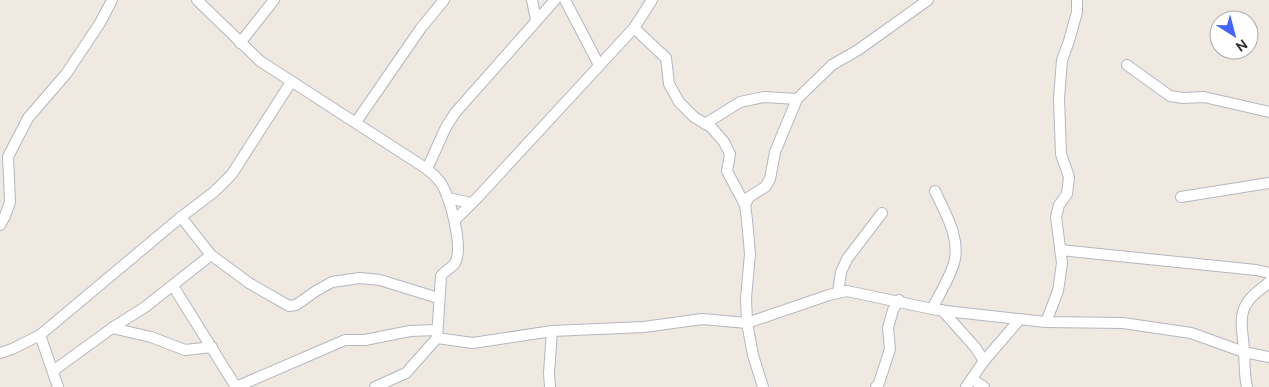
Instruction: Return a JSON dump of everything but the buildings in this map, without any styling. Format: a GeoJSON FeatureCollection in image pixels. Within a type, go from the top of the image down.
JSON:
{"type":"FeatureCollection","features":[{"type":"Feature","properties":{"kind":"street"},"geometry":{"type":"LineString","coordinates":[[0,225],[10,202],[8,157],[28,118],[66,74],[100,23],[112,0]]}},
{"type":"Feature","properties":{"kind":"street"},"geometry":{"type":"LineString","coordinates":[[198,0],[260,61],[427,169],[440,182],[448,198],[457,233],[456,260],[441,276],[437,334],[406,373],[375,387]]}},
{"type":"Feature","properties":{"kind":"street"},"geometry":{"type":"LineString","coordinates":[[240,42],[274,0]]}},
{"type":"Feature","properties":{"kind":"street"},"geometry":{"type":"LineString","coordinates":[[356,122],[421,28],[444,0]]}},
{"type":"Feature","properties":{"kind":"street"},"geometry":{"type":"LineString","coordinates":[[532,0],[536,20]]}},
{"type":"Feature","properties":{"kind":"street"},"geometry":{"type":"LineString","coordinates":[[427,169],[446,127],[455,113],[555,0]]}},
{"type":"Feature","properties":{"kind":"street"},"geometry":{"type":"LineString","coordinates":[[565,0],[599,65]]}},
{"type":"Feature","properties":{"kind":"street"},"geometry":{"type":"LineString","coordinates":[[454,220],[634,28],[652,0]]}},
{"type":"Feature","properties":{"kind":"street"},"geometry":{"type":"LineString","coordinates":[[744,205],[750,197],[765,187],[770,179],[775,152],[797,99],[832,65],[858,50],[928,0]]}},
{"type":"Feature","properties":{"kind":"street"},"geometry":{"type":"LineString","coordinates":[[1046,322],[1058,291],[1062,263],[1056,217],[1059,205],[1067,194],[1069,177],[1061,154],[1059,98],[1062,60],[1077,12],[1077,0]]}},
{"type":"Feature","properties":{"kind":"street"},"geometry":{"type":"LineString","coordinates":[[634,28],[666,58],[669,84],[679,102],[694,118],[711,127],[724,142],[730,154],[727,171],[744,205],[748,220],[750,254],[746,298],[747,323],[763,387]]}},
{"type":"Feature","properties":{"kind":"street"},"geometry":{"type":"LineString","coordinates":[[1127,65],[1170,96],[1204,97],[1269,112]]}},
{"type":"Feature","properties":{"kind":"street"},"geometry":{"type":"LineString","coordinates":[[0,353],[40,335],[181,217],[214,192],[232,174],[291,82]]}},
{"type":"Feature","properties":{"kind":"street"},"geometry":{"type":"LineString","coordinates":[[705,124],[740,102],[764,97],[797,99]]}},
{"type":"Feature","properties":{"kind":"street"},"geometry":{"type":"LineString","coordinates":[[1181,197],[1269,183]]}},
{"type":"Feature","properties":{"kind":"street"},"geometry":{"type":"LineString","coordinates":[[935,191],[952,229],[956,244],[955,262],[937,309]]}},
{"type":"Feature","properties":{"kind":"street"},"geometry":{"type":"LineString","coordinates":[[448,198],[471,203]]}},
{"type":"Feature","properties":{"kind":"street"},"geometry":{"type":"LineString","coordinates":[[838,292],[841,272],[847,259],[882,213]]}},
{"type":"Feature","properties":{"kind":"street"},"geometry":{"type":"LineString","coordinates":[[181,217],[211,255],[249,283],[288,306],[296,305],[332,282],[360,278],[380,280],[438,298]]}},
{"type":"Feature","properties":{"kind":"street"},"geometry":{"type":"LineString","coordinates":[[1060,250],[1256,270],[1269,273]]}},
{"type":"Feature","properties":{"kind":"street"},"geometry":{"type":"LineString","coordinates":[[53,371],[112,328],[145,307],[211,255]]}},
{"type":"Feature","properties":{"kind":"street"},"geometry":{"type":"LineString","coordinates":[[1247,387],[1244,376],[1241,327],[1244,310],[1252,296],[1269,282]]}},
{"type":"Feature","properties":{"kind":"street"},"geometry":{"type":"LineString","coordinates":[[172,286],[236,387],[345,340],[365,340],[410,331],[437,334],[473,343],[552,332],[644,327],[702,319],[747,323],[838,292],[847,291],[937,309],[1046,322],[1123,323],[1162,329],[1191,334],[1244,352],[1269,357]]}},
{"type":"Feature","properties":{"kind":"street"},"geometry":{"type":"LineString","coordinates":[[876,387],[888,357],[890,344],[887,332],[899,300]]}},
{"type":"Feature","properties":{"kind":"street"},"geometry":{"type":"LineString","coordinates":[[937,309],[975,347],[984,361]]}},
{"type":"Feature","properties":{"kind":"street"},"geometry":{"type":"LineString","coordinates":[[984,387],[969,383],[984,361],[1020,319]]}},
{"type":"Feature","properties":{"kind":"street"},"geometry":{"type":"LineString","coordinates":[[112,328],[150,337],[185,350],[212,347]]}},
{"type":"Feature","properties":{"kind":"street"},"geometry":{"type":"LineString","coordinates":[[550,387],[548,373],[552,332]]}},
{"type":"Feature","properties":{"kind":"street"},"geometry":{"type":"LineString","coordinates":[[40,335],[58,387]]}},
{"type":"Feature","properties":{"kind":"street"},"geometry":{"type":"LineString","coordinates":[[757,387],[760,375]]}}]}
